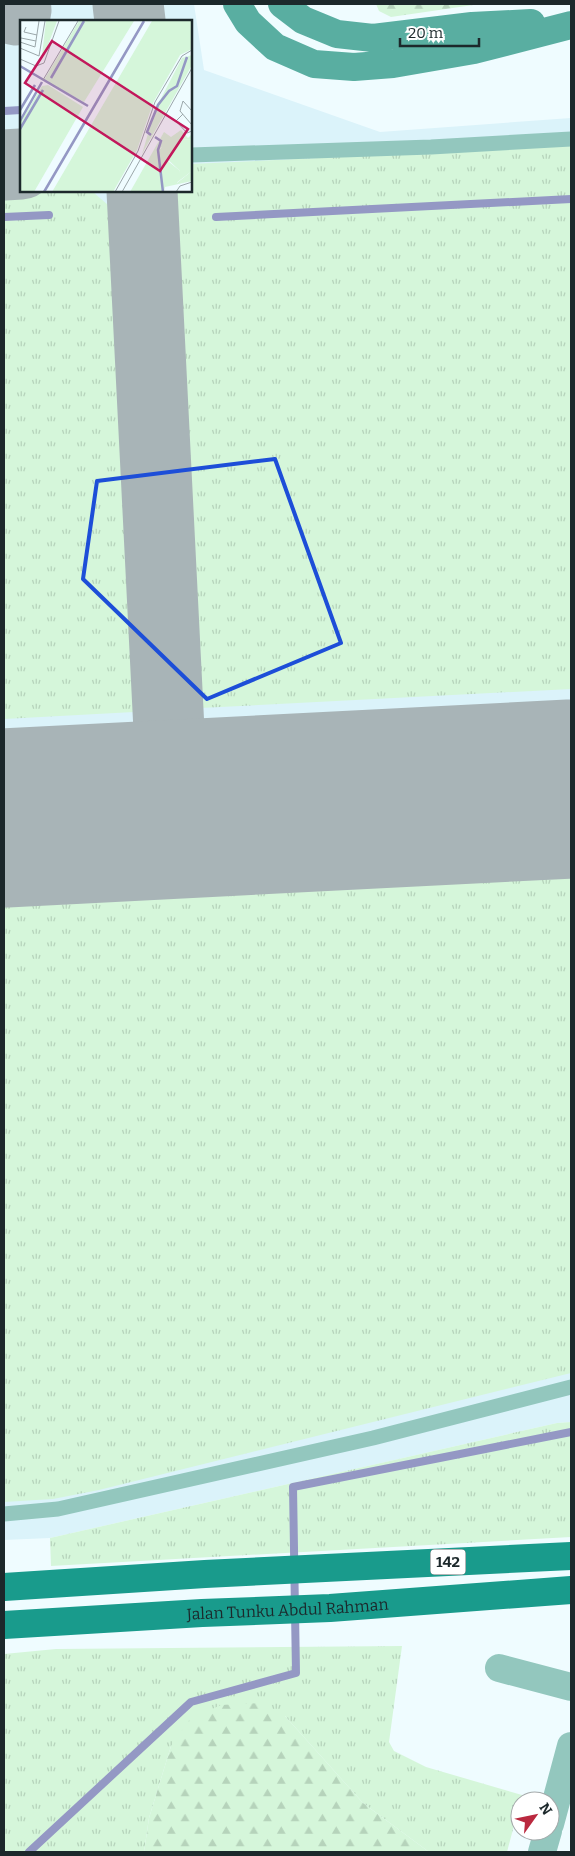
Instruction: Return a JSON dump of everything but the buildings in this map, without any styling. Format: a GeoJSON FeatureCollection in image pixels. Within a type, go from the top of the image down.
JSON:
{"type":"FeatureCollection","features":[{"type":"Feature","properties":{"kind":"main road"},"geometry":{"type":"LineString","coordinates":[[237,4],[248,22],[275,47],[314,64],[354,67],[393,64],[474,50],[571,25]]}},
{"type":"Feature","properties":{"kind":"main road"},"geometry":{"type":"LineString","coordinates":[[282,4],[303,20],[337,34],[373,38],[472,26],[571,21]]}},
{"type":"Feature","properties":{"kind":"main road","name":"142"},"geometry":{"type":"LineString","coordinates":[[4,1587],[205,1574],[571,1556]]}},
{"type":"Feature","properties":{"kind":"main road","name":"Jalan Tunku Abdul Rahman"},"geometry":{"type":"LineString","coordinates":[[4,1625],[202,1613],[330,1608],[571,1590]]}},
{"type":"Feature","properties":{"kind":"street"},"geometry":{"type":"LineString","coordinates":[[499,1668],[571,1687]]}},
{"type":"Feature","properties":{"kind":"street"},"geometry":{"type":"LineString","coordinates":[[559,1791],[571,1746]]}},
{"type":"Feature","properties":{"kind":"lane"},"geometry":{"type":"LineString","coordinates":[[192,155],[431,147],[571,139]]}},
{"type":"Feature","properties":{"kind":"lane"},"geometry":{"type":"LineString","coordinates":[[4,1514],[58,1509],[372,1438],[571,1388]]}},
{"type":"Feature","properties":{"kind":"highlighted area"},"geometry":{"type":"Polygon","coordinates":[[[275,459],[341,643],[207,699],[83,579],[97,481],[275,459]]]}},
{"type":"Feature","properties":{"kind":"shaded area"},"geometry":{"type":"Polygon","coordinates":[[[4,4],[194,4],[204,70],[380,132],[571,118],[571,1422],[557,1423],[50,1538],[4,1540],[4,4]]]}},
{"type":"Feature","properties":{"kind":"green space"},"geometry":{"type":"Polygon","coordinates":[[[376,4],[480,4],[391,17],[379,11],[376,4]]]}},
{"type":"Feature","properties":{"kind":"green space"},"geometry":{"type":"Polygon","coordinates":[[[571,146],[571,689],[200,708],[190,700],[185,690],[160,192],[192,192],[192,164],[571,146]]]}},
{"type":"Feature","properties":{"kind":"green space"},"geometry":{"type":"Polygon","coordinates":[[[20,182],[20,192],[93,192],[126,224],[132,239],[152,690],[147,704],[134,712],[4,719],[4,183],[20,182]]]}},
{"type":"Feature","properties":{"kind":"green space"},"geometry":{"type":"Polygon","coordinates":[[[571,872],[571,1373],[99,1490],[53,1499],[4,1502],[4,901],[571,872]]]}},
{"type":"Feature","properties":{"kind":"green space"},"geometry":{"type":"Polygon","coordinates":[[[571,1422],[571,1537],[51,1566],[50,1538],[557,1423],[571,1422]]]}},
{"type":"Feature","properties":{"kind":"green space"},"geometry":{"type":"Polygon","coordinates":[[[402,1646],[389,1742],[394,1751],[426,1767],[510,1792],[510,1841],[507,1852],[429,1852],[363,1803],[285,1716],[171,1746],[149,1818],[144,1852],[4,1852],[4,1654],[56,1649],[402,1646]]]}},
{"type":"Feature","properties":{"kind":"green space"},"geometry":{"type":"Polygon","coordinates":[[[261,1703],[285,1716],[363,1803],[429,1852],[144,1852],[149,1818],[171,1746],[190,1719],[221,1705],[261,1703]]]}},
{"type":"Feature","properties":{"kind":"waterway"},"geometry":{"type":"LineString","coordinates":[[4,111],[20,110]]}},
{"type":"Feature","properties":{"kind":"waterway"},"geometry":{"type":"LineString","coordinates":[[216,217],[571,199]]}},
{"type":"Feature","properties":{"kind":"waterway"},"geometry":{"type":"LineString","coordinates":[[4,217],[49,215]]}},
{"type":"Feature","properties":{"kind":"waterway"},"geometry":{"type":"LineString","coordinates":[[29,1852],[191,1702],[296,1673],[293,1487],[571,1432]]}},
{"type":"Feature","properties":{"kind":"taxiway"},"geometry":{"type":"LineString","coordinates":[[14,4],[16,10]]}},
{"type":"Feature","properties":{"kind":"taxiway"},"geometry":{"type":"LineString","coordinates":[[128,4],[130,20]]}},
{"type":"Feature","properties":{"kind":"taxiway"},"geometry":{"type":"LineString","coordinates":[[4,165],[20,164]]}},
{"type":"Feature","properties":{"kind":"taxiway"},"geometry":{"type":"LineString","coordinates":[[142,192],[170,750]]}},
{"type":"Feature","properties":{"kind":"taxiway"},"geometry":{"type":"LineString","coordinates":[[113,812],[138,801],[160,784],[167,767],[170,750],[182,776],[194,791],[202,796],[239,806]]}},
{"type":"Feature","properties":{"kind":"runway"},"geometry":{"type":"LineString","coordinates":[[4,818],[571,789]]}}]}
